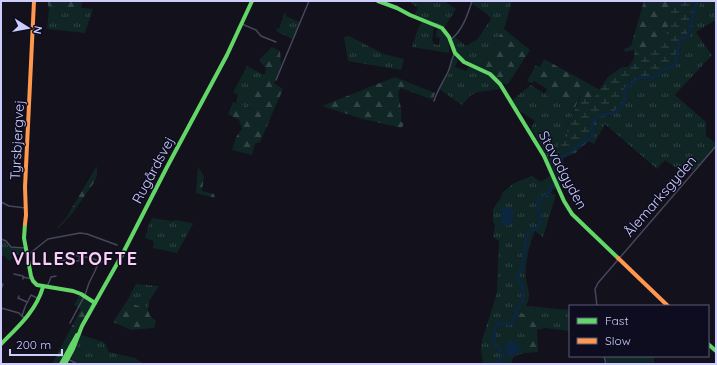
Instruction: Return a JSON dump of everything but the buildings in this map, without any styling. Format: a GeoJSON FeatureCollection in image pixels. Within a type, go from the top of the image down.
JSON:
{"type":"FeatureCollection","features":[{"type":"Feature","properties":{"kind":"street","name":"Tyrsbjergvej"},"geometry":{"type":"LineString","coordinates":[[32,279],[26,254],[24,235],[34,1]]}},
{"type":"Feature","properties":{"kind":"street","name":"Rugårdsvej"},"geometry":{"type":"LineString","coordinates":[[66,360],[71,345],[122,255],[222,65],[252,1]]}},
{"type":"Feature","properties":{"kind":"street"},"geometry":{"type":"LineString","coordinates":[[276,80],[309,1]]}},
{"type":"Feature","properties":{"kind":"street"},"geometry":{"type":"LineString","coordinates":[[378,1],[442,28],[447,33],[455,53],[452,57],[449,70],[434,101]]}},
{"type":"Feature","properties":{"kind":"street"},"geometry":{"type":"LineString","coordinates":[[450,40],[454,38],[465,21],[472,1]]}},
{"type":"Feature","properties":{"kind":"street"},"geometry":{"type":"LineString","coordinates":[[242,24],[256,30],[262,36],[276,42]]}},
{"type":"Feature","properties":{"kind":"street","name":"Stavadgyden"},"geometry":{"type":"LineString","coordinates":[[455,53],[464,62],[490,74],[500,84],[535,140],[547,162],[564,201],[572,214],[667,305]]}},
{"type":"Feature","properties":{"kind":"street","name":"Ålemarksgyden"},"geometry":{"type":"LineString","coordinates":[[597,305],[596,286],[598,283],[716,146]]}},
{"type":"Feature","properties":{"kind":"street"},"geometry":{"type":"LineString","coordinates":[[1,202],[13,207],[26,208]]}},
{"type":"Feature","properties":{"kind":"street"},"geometry":{"type":"LineString","coordinates":[[26,254],[29,254],[48,239],[80,233],[87,234],[117,245]]}},
{"type":"Feature","properties":{"kind":"street"},"geometry":{"type":"LineString","coordinates":[[1,239],[6,241],[11,247],[25,248]]}},
{"type":"Feature","properties":{"kind":"street"},"geometry":{"type":"LineString","coordinates":[[70,261],[71,255],[87,257],[102,262]]}},
{"type":"Feature","properties":{"kind":"street"},"geometry":{"type":"LineString","coordinates":[[56,260],[79,261],[80,256]]}},
{"type":"Feature","properties":{"kind":"street"},"geometry":{"type":"LineString","coordinates":[[70,323],[96,271],[99,261]]}},
{"type":"Feature","properties":{"kind":"street"},"geometry":{"type":"LineString","coordinates":[[14,274],[23,276],[23,278],[32,279],[37,285],[73,291],[95,303]]}},
{"type":"Feature","properties":{"kind":"street"},"geometry":{"type":"LineString","coordinates":[[1,344],[39,300],[51,277],[56,276]]}},
{"type":"Feature","properties":{"kind":"street"},"geometry":{"type":"LineString","coordinates":[[1,289],[3,284]]}},
{"type":"Feature","properties":{"kind":"street"},"geometry":{"type":"LineString","coordinates":[[24,317],[27,302],[31,295],[39,300]]}},
{"type":"Feature","properties":{"kind":"street"},"geometry":{"type":"LineString","coordinates":[[19,296],[18,298],[27,302]]}},
{"type":"Feature","properties":{"kind":"street"},"geometry":{"type":"LineString","coordinates":[[1,308],[19,313],[24,317]]}},
{"type":"Feature","properties":{"kind":"street","name":"Rugårdsvej"},"geometry":{"type":"LineString","coordinates":[[61,364],[66,360],[82,326]]}},
{"type":"Feature","properties":{"kind":"street"},"geometry":{"type":"LineString","coordinates":[[66,360],[77,364]]}},
{"type":"Feature","properties":{"kind":"green space"},"geometry":{"type":"Polygon","coordinates":[[[48,1],[82,2],[81,8],[48,6],[48,1]]]}},
{"type":"Feature","properties":{"kind":"green space"},"geometry":{"type":"Polygon","coordinates":[[[409,1],[444,1],[456,9],[444,28],[414,15],[418,8],[409,1]]]}},
{"type":"Feature","properties":{"kind":"green space"},"geometry":{"type":"Polygon","coordinates":[[[473,1],[512,1],[504,29],[480,67],[466,61],[458,55],[453,47],[452,41],[455,38],[465,45],[468,45],[477,40],[491,19],[486,13],[472,4],[473,1]]]}},
{"type":"Feature","properties":{"kind":"green space"},"geometry":{"type":"Polygon","coordinates":[[[644,1],[670,1],[670,21],[666,35],[649,53],[639,49],[625,52],[624,49],[631,46],[644,1]]]}},
{"type":"Feature","properties":{"kind":"green space"},"geometry":{"type":"Polygon","coordinates":[[[670,1],[702,1],[697,9],[689,38],[682,40],[678,62],[675,66],[662,72],[657,77],[640,79],[626,90],[627,97],[621,109],[616,113],[598,119],[594,137],[576,153],[563,158],[564,174],[559,185],[556,176],[559,144],[567,140],[567,128],[581,95],[592,101],[608,77],[622,67],[628,67],[633,61],[635,50],[639,49],[649,53],[660,43],[666,35],[669,26],[670,1]]]}},
{"type":"Feature","properties":{"kind":"green space"},"geometry":{"type":"Polygon","coordinates":[[[702,1],[716,1],[716,24],[714,21],[696,32],[712,55],[675,95],[706,122],[706,136],[716,143],[716,146],[693,171],[685,163],[679,170],[665,160],[657,169],[605,124],[594,144],[588,141],[594,137],[598,119],[609,116],[626,94],[626,90],[640,79],[657,77],[662,72],[675,66],[678,62],[682,40],[685,39],[702,1]]]}},
{"type":"Feature","properties":{"kind":"green space"},"geometry":{"type":"Polygon","coordinates":[[[48,6],[93,9],[85,33],[47,29],[48,6]]]}},
{"type":"Feature","properties":{"kind":"green space"},"geometry":{"type":"Polygon","coordinates":[[[285,12],[285,16],[300,22],[292,39],[276,31],[277,28],[279,29],[285,12]]]}},
{"type":"Feature","properties":{"kind":"green space"},"geometry":{"type":"Polygon","coordinates":[[[422,21],[434,27],[433,44],[439,45],[440,38],[436,37],[437,28],[443,32],[448,41],[449,53],[412,47],[422,21]]]}},
{"type":"Feature","properties":{"kind":"green space"},"geometry":{"type":"Polygon","coordinates":[[[504,29],[530,50],[508,84],[504,84],[492,74],[480,67],[504,29]]]}},
{"type":"Feature","properties":{"kind":"green space"},"geometry":{"type":"Polygon","coordinates":[[[349,36],[384,54],[404,59],[401,70],[348,61],[344,37],[349,36]]]}},
{"type":"Feature","properties":{"kind":"green space"},"geometry":{"type":"Polygon","coordinates":[[[272,47],[280,51],[281,65],[274,83],[283,89],[260,142],[255,144],[252,155],[232,150],[236,137],[242,129],[239,120],[228,114],[233,102],[248,107],[251,110],[256,109],[250,102],[262,74],[265,74],[266,69],[259,60],[272,47]]]}},
{"type":"Feature","properties":{"kind":"green space"},"geometry":{"type":"Polygon","coordinates":[[[454,57],[458,60],[455,67],[466,71],[469,67],[483,72],[493,80],[500,89],[478,92],[471,95],[462,105],[439,89],[449,73],[454,57]]]}},
{"type":"Feature","properties":{"kind":"green space"},"geometry":{"type":"Polygon","coordinates":[[[544,59],[600,90],[592,102],[580,95],[573,113],[545,94],[547,89],[534,81],[531,83],[527,81],[536,65],[540,67],[544,59]]]}},
{"type":"Feature","properties":{"kind":"green space"},"geometry":{"type":"Polygon","coordinates":[[[247,66],[262,74],[251,102],[256,109],[251,110],[248,107],[236,103],[238,94],[233,93],[247,66]]]}},
{"type":"Feature","properties":{"kind":"green space"},"geometry":{"type":"Polygon","coordinates":[[[395,77],[435,93],[433,100],[401,88],[399,95],[401,122],[404,123],[402,128],[363,119],[322,106],[395,77]]]}},
{"type":"Feature","properties":{"kind":"green space"},"geometry":{"type":"Polygon","coordinates":[[[531,85],[573,113],[567,128],[567,140],[559,144],[556,176],[531,128],[535,121],[517,109],[512,100],[531,85]]]}},
{"type":"Feature","properties":{"kind":"green space"},"geometry":{"type":"Polygon","coordinates":[[[96,167],[97,175],[95,181],[72,214],[58,229],[57,228],[66,218],[96,167]]]}},
{"type":"Feature","properties":{"kind":"green space"},"geometry":{"type":"Polygon","coordinates":[[[198,167],[204,176],[202,191],[214,194],[215,198],[196,193],[198,167]]]}},
{"type":"Feature","properties":{"kind":"green space"},"geometry":{"type":"Polygon","coordinates":[[[551,175],[556,189],[553,189],[551,193],[556,195],[543,237],[535,231],[529,247],[526,280],[529,297],[526,306],[569,310],[569,331],[545,328],[538,325],[519,311],[523,323],[527,353],[514,357],[512,364],[483,364],[481,348],[482,340],[497,293],[499,241],[493,237],[495,226],[493,221],[493,209],[502,193],[514,183],[532,176],[541,182],[551,175]]]}},
{"type":"Feature","properties":{"kind":"green space"},"geometry":{"type":"Polygon","coordinates":[[[152,218],[172,221],[176,220],[193,224],[177,253],[153,248],[154,241],[145,238],[152,218]]]}},
{"type":"Feature","properties":{"kind":"green space"},"geometry":{"type":"Polygon","coordinates":[[[1,240],[9,247],[23,249],[24,251],[9,261],[3,254],[1,255],[1,240]]]}},
{"type":"Feature","properties":{"kind":"green space"},"geometry":{"type":"Polygon","coordinates":[[[136,284],[159,286],[149,301],[148,310],[127,301],[136,284]]]}},
{"type":"Feature","properties":{"kind":"green space"},"geometry":{"type":"Polygon","coordinates":[[[79,296],[92,304],[60,364],[52,364],[81,309],[74,305],[79,296]]]}},
{"type":"Feature","properties":{"kind":"green space"},"geometry":{"type":"Polygon","coordinates":[[[127,301],[148,310],[150,316],[156,321],[154,328],[131,330],[113,322],[127,301]]]}},
{"type":"Feature","properties":{"kind":"green space"},"geometry":{"type":"Polygon","coordinates":[[[519,311],[538,325],[545,328],[537,330],[538,352],[527,353],[523,323],[518,319],[519,311]]]}},
{"type":"Feature","properties":{"kind":"green space"},"geometry":{"type":"Polygon","coordinates":[[[81,335],[104,342],[109,352],[135,358],[144,364],[79,364],[73,361],[71,357],[81,335]]]}},
{"type":"Feature","properties":{"kind":"green space"},"geometry":{"type":"Polygon","coordinates":[[[605,357],[654,357],[654,364],[607,364],[605,357]]]}},
{"type":"Feature","properties":{"kind":"water"},"geometry":{"type":"Polygon","coordinates":[[[501,207],[508,207],[513,210],[513,219],[508,226],[501,225],[501,207]]]}},
{"type":"Feature","properties":{"kind":"water"},"geometry":{"type":"Polygon","coordinates":[[[510,341],[513,341],[521,348],[519,352],[509,357],[505,350],[505,346],[510,341]]]}},
{"type":"Feature","properties":{"kind":"waterway"},"geometry":{"type":"LineString","coordinates":[[495,364],[503,356],[493,341],[496,326],[498,323],[512,323],[515,317],[516,309],[522,302],[523,288],[517,277],[522,268],[526,239],[529,232],[536,228],[541,222],[541,215],[537,206],[538,201],[548,194],[551,187],[558,182],[563,174],[562,157],[591,138],[593,134],[592,126],[595,118],[615,112],[624,103],[624,91],[626,88],[639,78],[657,76],[662,70],[675,65],[680,39],[687,37],[688,35],[697,1]]}},
{"type":"Feature","properties":{"kind":"traffic: fast"},"geometry":{"type":"LineString","coordinates":[[65,364],[82,326],[122,255],[227,55],[252,1]]}},
{"type":"Feature","properties":{"kind":"traffic: fast"},"geometry":{"type":"LineString","coordinates":[[378,1],[442,28],[449,37],[455,53],[464,62],[490,74],[500,84],[544,156],[564,201],[572,214],[618,258]]}},
{"type":"Feature","properties":{"kind":"traffic: fast"},"geometry":{"type":"LineString","coordinates":[[25,224],[24,238],[33,281],[37,285],[73,291],[95,303]]}},
{"type":"Feature","properties":{"kind":"traffic: fast"},"geometry":{"type":"LineString","coordinates":[[1,344],[20,325],[31,311],[36,304],[43,287]]}},
{"type":"Feature","properties":{"kind":"traffic: fast"},"geometry":{"type":"LineString","coordinates":[[61,364],[77,335]]}},
{"type":"Feature","properties":{"kind":"traffic: fast"},"geometry":{"type":"LineString","coordinates":[[709,345],[716,351]]}},
{"type":"Feature","properties":{"kind":"traffic: slow"},"geometry":{"type":"LineString","coordinates":[[25,224],[25,187],[34,1]]}},
{"type":"Feature","properties":{"kind":"traffic: slow"},"geometry":{"type":"LineString","coordinates":[[618,258],[667,305]]}},
{"type":"Feature","properties":{"kind":"district","name":"VILLESTOFTE"},"geometry":{"type":"Point","coordinates":[75,258]}}]}
